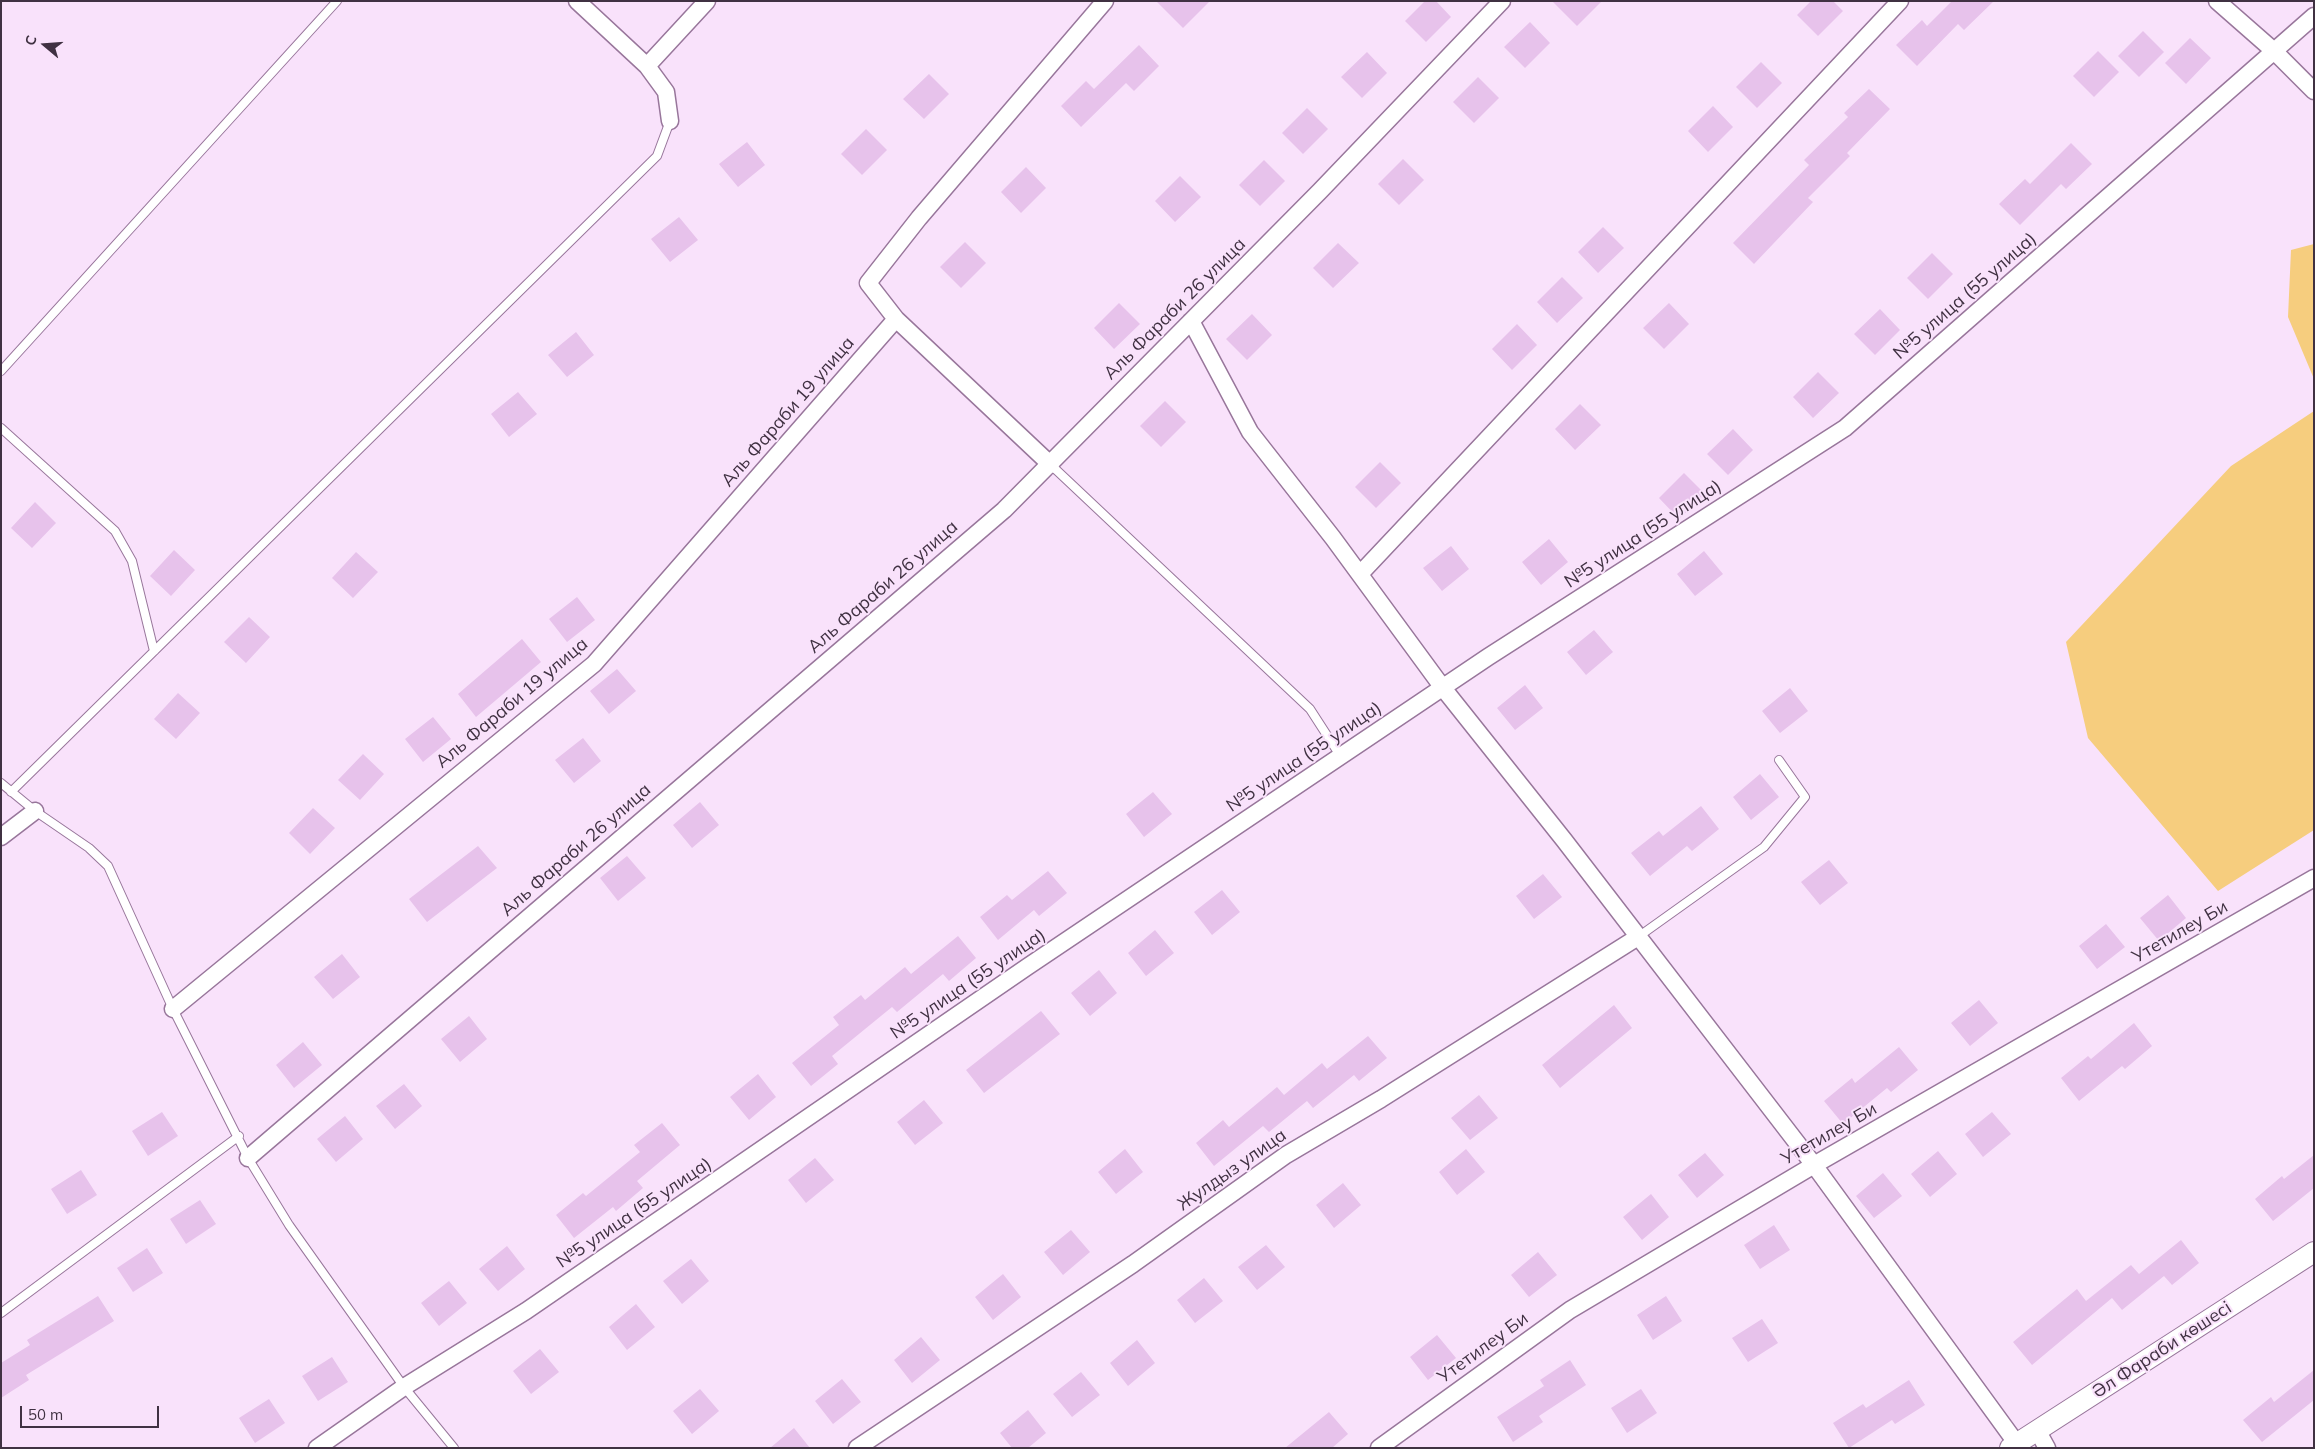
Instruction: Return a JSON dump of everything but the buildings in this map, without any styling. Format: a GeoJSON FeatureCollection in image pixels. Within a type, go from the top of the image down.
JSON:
{"type":"FeatureCollection","features":[{"type":"Feature","properties":{"kind":"street"},"geometry":{"type":"LineString","coordinates":[[577,1],[647,66],[666,92],[670,121]]}},
{"type":"Feature","properties":{"kind":"street"},"geometry":{"type":"LineString","coordinates":[[647,66],[707,1]]}},
{"type":"Feature","properties":{"kind":"street"},"geometry":{"type":"LineString","coordinates":[[1051,465],[896,319],[868,283],[919,218],[1105,1]]}},
{"type":"Feature","properties":{"kind":"street","name":"Аль Фараби 26 улица"},"geometry":{"type":"LineString","coordinates":[[248,1158],[996,516],[1051,465],[1502,1]]}},
{"type":"Feature","properties":{"kind":"street"},"geometry":{"type":"LineString","coordinates":[[1360,574],[1900,1]]}},
{"type":"Feature","properties":{"kind":"street"},"geometry":{"type":"LineString","coordinates":[[2217,1],[2274,51],[2314,91]]}},
{"type":"Feature","properties":{"kind":"street","name":"№5 улица (55 улица)"},"geometry":{"type":"LineString","coordinates":[[317,1448],[404,1387],[526,1311],[1028,967],[1341,756],[1845,428],[2314,16]]}},
{"type":"Feature","properties":{"kind":"street","name":"Аль Фараби 19 улица"},"geometry":{"type":"LineString","coordinates":[[173,1009],[594,664],[896,319]]}},
{"type":"Feature","properties":{"kind":"street"},"geometry":{"type":"LineString","coordinates":[[1190,321],[1250,432],[1360,574],[1443,688],[1814,1166],[2013,1446]]}},
{"type":"Feature","properties":{"kind":"street"},"geometry":{"type":"LineString","coordinates":[[1,837],[35,811]]}},
{"type":"Feature","properties":{"kind":"street","name":"Утетилеу Би"},"geometry":{"type":"LineString","coordinates":[[1379,1448],[1570,1310],[1814,1166],[2314,878]]}},
{"type":"Feature","properties":{"kind":"street","name":"Жулдыз улица"},"geometry":{"type":"LineString","coordinates":[[857,1448],[1133,1264],[1286,1155],[1382,1099],[1638,937]]}},
{"type":"Feature","properties":{"kind":"street","name":"Әл Фараби көшесі"},"geometry":{"type":"LineString","coordinates":[[2013,1446],[2314,1252]]}},
{"type":"Feature","properties":{"kind":"street"},"geometry":{"type":"LineString","coordinates":[[2037,1430],[2047,1448]]}},
{"type":"Feature","properties":{"kind":"lane"},"geometry":{"type":"LineString","coordinates":[[1,370],[338,1]]}},
{"type":"Feature","properties":{"kind":"lane"},"geometry":{"type":"LineString","coordinates":[[11,792],[657,156],[670,121]]}},
{"type":"Feature","properties":{"kind":"lane"},"geometry":{"type":"LineString","coordinates":[[1,428],[115,531],[132,561],[154,651]]}},
{"type":"Feature","properties":{"kind":"lane"},"geometry":{"type":"LineString","coordinates":[[1051,465],[1310,709],[1341,756]]}},
{"type":"Feature","properties":{"kind":"lane"},"geometry":{"type":"LineString","coordinates":[[1638,937],[1764,847],[1805,797],[1779,760]]}},
{"type":"Feature","properties":{"kind":"lane"},"geometry":{"type":"LineString","coordinates":[[1,783],[35,811],[89,848],[108,866],[173,1009],[239,1136],[248,1158],[289,1225],[404,1387],[454,1448]]}},
{"type":"Feature","properties":{"kind":"lane"},"geometry":{"type":"LineString","coordinates":[[1,1313],[239,1136]]}},
{"type":"Feature","properties":{"kind":"shaded area"},"geometry":{"type":"Polygon","coordinates":[[[2314,244],[2314,379],[2288,317],[2291,250],[2314,244]]]}},
{"type":"Feature","properties":{"kind":"shaded area"},"geometry":{"type":"Polygon","coordinates":[[[2314,411],[2314,830],[2218,891],[2088,738],[2066,642],[2231,466],[2314,411]]]}}]}
